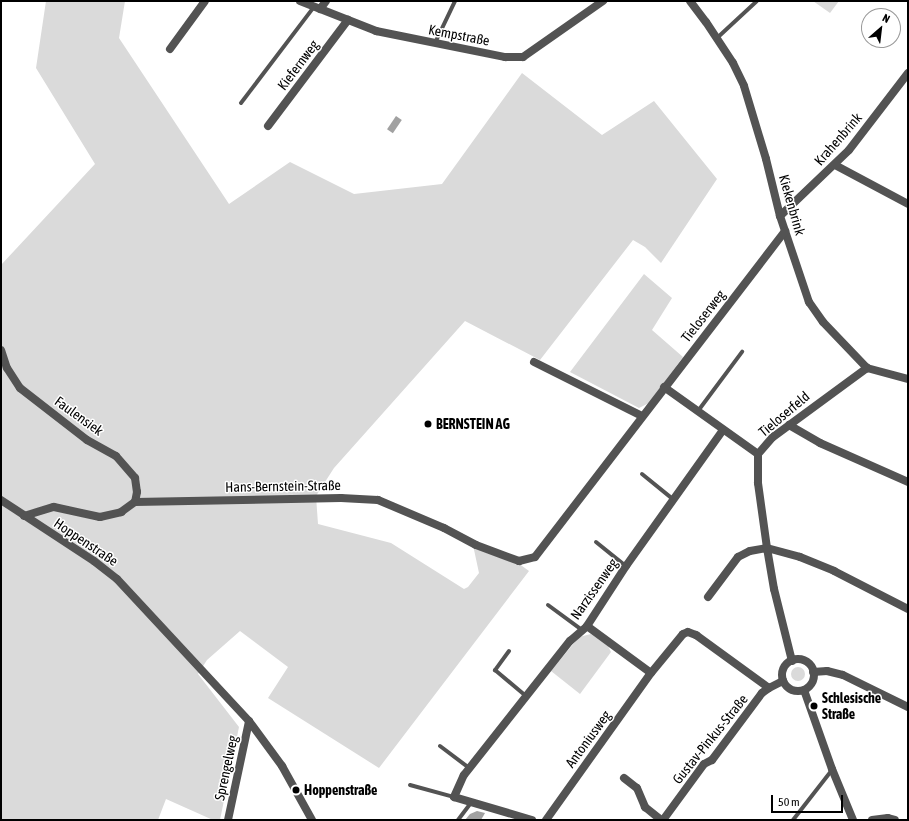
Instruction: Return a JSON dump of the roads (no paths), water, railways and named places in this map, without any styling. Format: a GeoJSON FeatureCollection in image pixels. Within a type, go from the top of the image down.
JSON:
{"type":"FeatureCollection","features":[{"type":"Feature","properties":{"kind":"street"},"geometry":{"type":"LineString","coordinates":[[170,49],[205,1]]}},
{"type":"Feature","properties":{"kind":"street","name":"Kempstraße"},"geometry":{"type":"LineString","coordinates":[[300,1],[376,31],[504,57],[523,56],[603,1]]}},
{"type":"Feature","properties":{"kind":"street"},"geometry":{"type":"LineString","coordinates":[[317,8],[326,1]]}},
{"type":"Feature","properties":{"kind":"street","name":"Kiekenbrink"},"geometry":{"type":"LineString","coordinates":[[690,1],[733,63],[744,86],[766,159],[780,216],[809,302],[823,322],[867,368]]}},
{"type":"Feature","properties":{"kind":"street","name":"Kiefernweg"},"geometry":{"type":"LineString","coordinates":[[268,126],[348,20]]}},
{"type":"Feature","properties":{"kind":"street","name":"Krahenbrink"},"geometry":{"type":"LineString","coordinates":[[780,216],[835,165],[854,144],[908,73]]}},
{"type":"Feature","properties":{"kind":"street"},"geometry":{"type":"LineString","coordinates":[[835,165],[908,204]]}},
{"type":"Feature","properties":{"kind":"street","name":"Tieloserweg"},"geometry":{"type":"LineString","coordinates":[[535,557],[785,231]]}},
{"type":"Feature","properties":{"kind":"street","name":"Faulensiek"},"geometry":{"type":"LineString","coordinates":[[1,350],[7,368],[20,388],[87,440],[116,456],[135,478],[137,492],[135,502]]}},
{"type":"Feature","properties":{"kind":"street"},"geometry":{"type":"LineString","coordinates":[[534,362],[642,416]]}},
{"type":"Feature","properties":{"kind":"street"},"geometry":{"type":"LineString","coordinates":[[867,368],[908,378]]}},
{"type":"Feature","properties":{"kind":"street","name":"Tieloserfeld"},"geometry":{"type":"LineString","coordinates":[[792,661],[774,589],[767,548],[758,483],[758,454],[773,437],[867,368]]}},
{"type":"Feature","properties":{"kind":"street"},"geometry":{"type":"LineString","coordinates":[[664,387],[697,412],[758,454]]}},
{"type":"Feature","properties":{"kind":"street"},"geometry":{"type":"LineString","coordinates":[[789,425],[820,443],[908,482]]}},
{"type":"Feature","properties":{"kind":"street","name":"Narzissenweg"},"geometry":{"type":"LineString","coordinates":[[454,797],[464,775],[570,641],[585,628],[626,566],[723,430]]}},
{"type":"Feature","properties":{"kind":"street","name":"Hans-Bernstein-Straße"},"geometry":{"type":"LineString","coordinates":[[135,502],[333,498],[378,500],[437,524],[476,545],[519,561],[535,557]]}},
{"type":"Feature","properties":{"kind":"street","name":"Hoppenstraße"},"geometry":{"type":"LineString","coordinates":[[1,500],[94,560],[117,579],[249,721],[282,766],[312,820]]}},
{"type":"Feature","properties":{"kind":"street"},"geometry":{"type":"LineString","coordinates":[[24,516],[54,508],[100,516],[121,512],[135,502]]}},
{"type":"Feature","properties":{"kind":"street"},"geometry":{"type":"LineString","coordinates":[[708,597],[738,557],[750,551],[767,548],[800,557],[834,571],[908,608]]}},
{"type":"Feature","properties":{"kind":"street"},"geometry":{"type":"LineString","coordinates":[[585,628],[651,673]]}},
{"type":"Feature","properties":{"kind":"street","name":"Antoniusweg"},"geometry":{"type":"LineString","coordinates":[[546,820],[651,673],[678,638],[688,632],[692,633],[769,688]]}},
{"type":"Feature","properties":{"kind":"street"},"geometry":{"type":"LineString","coordinates":[[803,660],[812,667],[814,672],[812,683],[804,690],[799,691],[790,688],[783,681],[784,669],[792,661],[803,660]]}},
{"type":"Feature","properties":{"kind":"street"},"geometry":{"type":"LineString","coordinates":[[814,672],[827,671],[843,676],[908,707]]}},
{"type":"Feature","properties":{"kind":"street","name":"Gustav-Pinkus-Straße"},"geometry":{"type":"LineString","coordinates":[[624,778],[637,788],[645,807],[662,820],[704,764],[712,760],[762,694],[769,688],[783,681]]}},
{"type":"Feature","properties":{"kind":"street"},"geometry":{"type":"LineString","coordinates":[[804,690],[832,769],[853,820]]}},
{"type":"Feature","properties":{"kind":"street","name":"Sprengelweg"},"geometry":{"type":"LineString","coordinates":[[228,820],[249,721]]}},
{"type":"Feature","properties":{"kind":"street"},"geometry":{"type":"LineString","coordinates":[[454,797],[532,820]]}},
{"type":"Feature","properties":{"kind":"street"},"geometry":{"type":"LineString","coordinates":[[872,820],[888,818],[895,820]]}},
{"type":"Feature","properties":{"kind":"lane"},"geometry":{"type":"LineString","coordinates":[[435,43],[455,1]]}},
{"type":"Feature","properties":{"kind":"lane"},"geometry":{"type":"LineString","coordinates":[[717,38],[756,1]]}},
{"type":"Feature","properties":{"kind":"lane"},"geometry":{"type":"LineString","coordinates":[[241,103],[317,8]]}},
{"type":"Feature","properties":{"kind":"lane"},"geometry":{"type":"LineString","coordinates":[[697,412],[742,352]]}},
{"type":"Feature","properties":{"kind":"lane"},"geometry":{"type":"LineString","coordinates":[[642,474],[674,500]]}},
{"type":"Feature","properties":{"kind":"lane"},"geometry":{"type":"LineString","coordinates":[[596,542],[626,566]]}},
{"type":"Feature","properties":{"kind":"lane"},"geometry":{"type":"LineString","coordinates":[[548,605],[585,628]]}},
{"type":"Feature","properties":{"kind":"lane"},"geometry":{"type":"LineString","coordinates":[[509,651],[495,670],[526,696]]}},
{"type":"Feature","properties":{"kind":"lane"},"geometry":{"type":"LineString","coordinates":[[440,746],[470,769]]}},
{"type":"Feature","properties":{"kind":"lane"},"geometry":{"type":"LineString","coordinates":[[793,820],[832,769]]}},
{"type":"Feature","properties":{"kind":"lane"},"geometry":{"type":"LineString","coordinates":[[410,785],[454,797]]}},
{"type":"Feature","properties":{"kind":"lane"},"geometry":{"type":"LineString","coordinates":[[458,820],[471,803]]}},
{"type":"Feature","properties":{"kind":"place","name":"BERNSTEIN AG"},"geometry":{"type":"Point","coordinates":[428,424]}},
{"type":"Feature","properties":{"kind":"place","name":"Schlesische Straße"},"geometry":{"type":"Point","coordinates":[814,706]}},
{"type":"Feature","properties":{"kind":"place","name":"Hoppenstraße"},"geometry":{"type":"Point","coordinates":[296,790]}}]}
